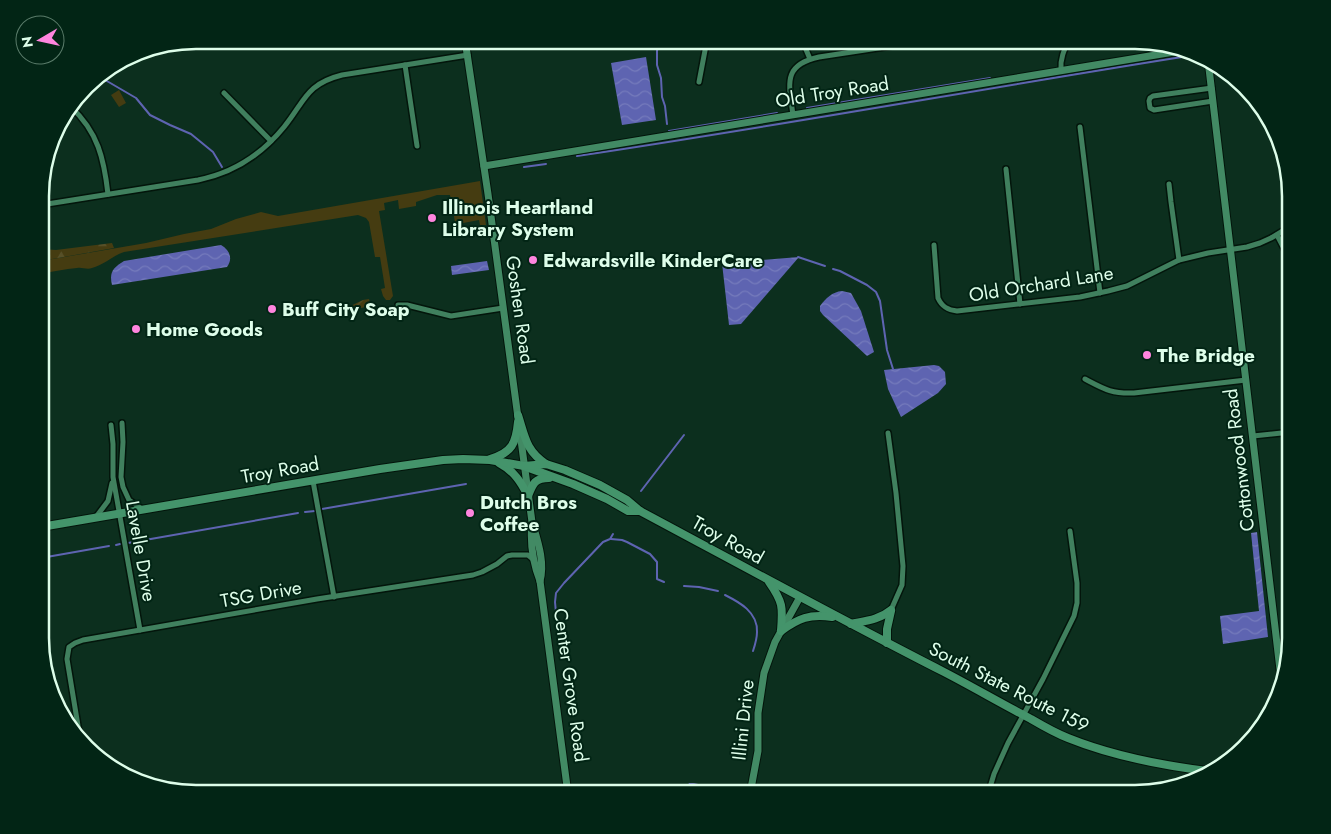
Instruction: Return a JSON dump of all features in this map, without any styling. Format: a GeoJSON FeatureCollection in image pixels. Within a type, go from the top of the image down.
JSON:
{"type":"FeatureCollection","features":[{"type":"Feature","properties":{"kind":"main road"},"geometry":{"type":"LineString","coordinates":[[486,460],[503,454],[513,445],[518,418]]}},
{"type":"Feature","properties":{"kind":"main road"},"geometry":{"type":"LineString","coordinates":[[518,418],[530,449],[535,456],[546,464]]}},
{"type":"Feature","properties":{"kind":"main road","name":"Troy Road"},"geometry":{"type":"LineString","coordinates":[[49,526],[443,460],[486,460],[524,466],[607,499],[628,510],[640,511]]}},
{"type":"Feature","properties":{"kind":"main road"},"geometry":{"type":"LineString","coordinates":[[496,461],[512,471],[528,496]]}},
{"type":"Feature","properties":{"kind":"main road","name":"Troy Road"},"geometry":{"type":"LineString","coordinates":[[524,466],[546,464],[600,485],[628,500],[640,511],[800,598]]}},
{"type":"Feature","properties":{"kind":"main road"},"geometry":{"type":"LineString","coordinates":[[528,496],[532,485],[538,480],[541,478],[555,478]]}},
{"type":"Feature","properties":{"kind":"main road"},"geometry":{"type":"LineString","coordinates":[[769,580],[780,599],[781,632]]}},
{"type":"Feature","properties":{"kind":"main road","name":"South State Route 159"},"geometry":{"type":"LineString","coordinates":[[800,598],[1066,737],[1140,761],[1200,770]]}},
{"type":"Feature","properties":{"kind":"main road"},"geometry":{"type":"LineString","coordinates":[[851,624],[881,617],[891,610]]}},
{"type":"Feature","properties":{"kind":"main road"},"geometry":{"type":"LineString","coordinates":[[887,643],[888,619],[891,610]]}},
{"type":"Feature","properties":{"kind":"main road"},"geometry":{"type":"LineString","coordinates":[[781,632],[804,617],[823,616],[838,618]]}},
{"type":"Feature","properties":{"kind":"street","name":"Goshen Road"},"geometry":{"type":"LineString","coordinates":[[467,49],[524,466]]}},
{"type":"Feature","properties":{"kind":"street"},"geometry":{"type":"LineString","coordinates":[[699,82],[705,49]]}},
{"type":"Feature","properties":{"kind":"street"},"geometry":{"type":"LineString","coordinates":[[806,49],[810,59]]}},
{"type":"Feature","properties":{"kind":"street"},"geometry":{"type":"LineString","coordinates":[[793,115],[789,84],[796,67],[810,59],[874,49]]}},
{"type":"Feature","properties":{"kind":"street"},"geometry":{"type":"LineString","coordinates":[[1061,70],[1060,63],[1065,49]]}},
{"type":"Feature","properties":{"kind":"street","name":"Old Troy Road"},"geometry":{"type":"LineString","coordinates":[[484,166],[1168,53]]}},
{"type":"Feature","properties":{"kind":"street"},"geometry":{"type":"LineString","coordinates":[[49,204],[198,180],[217,175],[250,159],[285,126],[310,90],[322,82],[342,75],[468,55]]}},
{"type":"Feature","properties":{"kind":"street"},"geometry":{"type":"LineString","coordinates":[[405,65],[418,146]]}},
{"type":"Feature","properties":{"kind":"street","name":"Cottonwood Road"},"geometry":{"type":"LineString","coordinates":[[1209,68],[1279,664]]}},
{"type":"Feature","properties":{"kind":"street"},"geometry":{"type":"LineString","coordinates":[[1212,88],[1153,96],[1150,98],[1149,104],[1150,108],[1154,110],[1213,101]]}},
{"type":"Feature","properties":{"kind":"street"},"geometry":{"type":"LineString","coordinates":[[224,93],[271,140]]}},
{"type":"Feature","properties":{"kind":"street"},"geometry":{"type":"LineString","coordinates":[[75,112],[86,123],[97,143],[102,157],[108,194]]}},
{"type":"Feature","properties":{"kind":"street"},"geometry":{"type":"LineString","coordinates":[[1080,127],[1100,293]]}},
{"type":"Feature","properties":{"kind":"street"},"geometry":{"type":"LineString","coordinates":[[1006,169],[1020,304]]}},
{"type":"Feature","properties":{"kind":"street"},"geometry":{"type":"LineString","coordinates":[[1169,184],[1179,260]]}},
{"type":"Feature","properties":{"kind":"street","name":"Old Orchard Lane"},"geometry":{"type":"LineString","coordinates":[[934,245],[938,298],[946,308],[957,312],[1100,293],[1127,286],[1179,260],[1247,247],[1260,243],[1282,232]]}},
{"type":"Feature","properties":{"kind":"street"},"geometry":{"type":"LineString","coordinates":[[1277,235],[1282,245]]}},
{"type":"Feature","properties":{"kind":"street"},"geometry":{"type":"LineString","coordinates":[[398,305],[407,305],[451,316],[503,308]]}},
{"type":"Feature","properties":{"kind":"street"},"geometry":{"type":"LineString","coordinates":[[1085,379],[1109,391],[1121,394],[1246,380]]}},
{"type":"Feature","properties":{"kind":"street","name":"Lavelle Drive"},"geometry":{"type":"LineString","coordinates":[[122,423],[121,476],[123,487],[129,500],[142,510]]}},
{"type":"Feature","properties":{"kind":"street","name":"Lavelle Drive"},"geometry":{"type":"LineString","coordinates":[[111,425],[113,477],[118,513],[140,630]]}},
{"type":"Feature","properties":{"kind":"street"},"geometry":{"type":"LineString","coordinates":[[888,433],[903,566],[902,585],[891,610]]}},
{"type":"Feature","properties":{"kind":"street"},"geometry":{"type":"LineString","coordinates":[[1253,436],[1282,433]]}},
{"type":"Feature","properties":{"kind":"street","name":"Center Grove Road"},"geometry":{"type":"LineString","coordinates":[[524,466],[532,522],[540,556],[542,575],[540,581]]}},
{"type":"Feature","properties":{"kind":"street","name":"Lavelle Drive"},"geometry":{"type":"LineString","coordinates":[[96,517],[108,502],[113,477]]}},
{"type":"Feature","properties":{"kind":"street"},"geometry":{"type":"LineString","coordinates":[[313,481],[334,597]]}},
{"type":"Feature","properties":{"kind":"street","name":"Center Grove Road"},"geometry":{"type":"LineString","coordinates":[[532,522],[531,534],[536,571],[540,581],[567,785]]}},
{"type":"Feature","properties":{"kind":"street"},"geometry":{"type":"LineString","coordinates":[[991,785],[998,764],[1074,616],[1077,603],[1077,583],[1070,531]]}},
{"type":"Feature","properties":{"kind":"street","name":"TSG Drive"},"geometry":{"type":"LineString","coordinates":[[78,727],[67,659],[69,647],[78,641],[482,572],[507,556],[512,555],[528,555],[533,559],[536,571]]}},
{"type":"Feature","properties":{"kind":"street","name":"Illini Drive"},"geometry":{"type":"LineString","coordinates":[[752,785],[758,751],[758,713],[761,688],[769,658],[800,598]]}},
{"type":"Feature","properties":{"kind":"green space"},"geometry":{"type":"Polygon","coordinates":[[[119,90],[126,103],[119,107],[111,95],[119,90]]]}},
{"type":"Feature","properties":{"kind":"green space"},"geometry":{"type":"Polygon","coordinates":[[[480,181],[486,225],[480,225],[479,220],[458,224],[457,221],[455,222],[450,195],[437,195],[416,202],[416,206],[399,209],[398,200],[384,203],[385,210],[379,211],[393,296],[390,300],[386,300],[381,289],[385,288],[380,257],[375,257],[369,222],[366,218],[358,215],[124,252],[90,269],[79,268],[49,272],[49,260],[146,243],[211,229],[261,212],[278,216],[480,181]]]}},
{"type":"Feature","properties":{"kind":"green space"},"geometry":{"type":"Polygon","coordinates":[[[112,243],[114,248],[49,260],[49,250],[112,243]]]}},
{"type":"Feature","properties":{"kind":"green space"},"geometry":{"type":"Polygon","coordinates":[[[369,299],[370,303],[375,305],[342,312],[342,310],[369,299]]]}},
{"type":"Feature","properties":{"kind":"water"},"geometry":{"type":"Polygon","coordinates":[[[646,57],[656,120],[622,125],[611,63],[646,57]]]}},
{"type":"Feature","properties":{"kind":"water"},"geometry":{"type":"Polygon","coordinates":[[[221,245],[227,249],[230,255],[227,267],[112,285],[111,277],[113,271],[124,261],[221,245]]]}},
{"type":"Feature","properties":{"kind":"water"},"geometry":{"type":"Polygon","coordinates":[[[799,257],[741,324],[729,325],[722,263],[799,257]]]}},
{"type":"Feature","properties":{"kind":"water"},"geometry":{"type":"Polygon","coordinates":[[[487,261],[489,270],[452,275],[451,266],[487,261]]]}},
{"type":"Feature","properties":{"kind":"water"},"geometry":{"type":"Polygon","coordinates":[[[842,291],[851,293],[861,311],[874,352],[867,356],[820,311],[820,306],[827,298],[832,294],[842,291]]]}},
{"type":"Feature","properties":{"kind":"water"},"geometry":{"type":"Polygon","coordinates":[[[939,366],[945,372],[946,384],[938,393],[901,417],[888,389],[884,370],[939,366]]]}},
{"type":"Feature","properties":{"kind":"water"},"geometry":{"type":"Polygon","coordinates":[[[1257,532],[1268,637],[1223,644],[1220,616],[1259,611],[1251,533],[1257,532]]]}},
{"type":"Feature","properties":{"kind":"water"},"geometry":{"type":"Polygon","coordinates":[[[689,783],[704,785],[688,785],[689,783]]]}},
{"type":"Feature","properties":{"kind":"waterway"},"geometry":{"type":"LineString","coordinates":[[657,49],[657,65],[661,78],[667,124]]}},
{"type":"Feature","properties":{"kind":"waterway"},"geometry":{"type":"LineString","coordinates":[[577,156],[1182,57]]}},
{"type":"Feature","properties":{"kind":"waterway"},"geometry":{"type":"LineString","coordinates":[[807,108],[990,78]]}},
{"type":"Feature","properties":{"kind":"waterway"},"geometry":{"type":"LineString","coordinates":[[105,80],[136,98],[150,115],[191,134],[213,152],[222,167]]}},
{"type":"Feature","properties":{"kind":"waterway"},"geometry":{"type":"LineString","coordinates":[[669,131],[777,113]]}},
{"type":"Feature","properties":{"kind":"waterway"},"geometry":{"type":"LineString","coordinates":[[524,167],[546,164]]}},
{"type":"Feature","properties":{"kind":"waterway"},"geometry":{"type":"LineString","coordinates":[[798,257],[825,266]]}},
{"type":"Feature","properties":{"kind":"waterway"},"geometry":{"type":"LineString","coordinates":[[833,269],[867,285],[876,292],[880,301],[887,350],[893,369]]}},
{"type":"Feature","properties":{"kind":"waterway"},"geometry":{"type":"LineString","coordinates":[[641,491],[684,435]]}},
{"type":"Feature","properties":{"kind":"waterway"},"geometry":{"type":"LineString","coordinates":[[322,509],[466,484]]}},
{"type":"Feature","properties":{"kind":"waterway"},"geometry":{"type":"LineString","coordinates":[[305,512],[315,511]]}},
{"type":"Feature","properties":{"kind":"waterway"},"geometry":{"type":"LineString","coordinates":[[128,543],[298,513]]}},
{"type":"Feature","properties":{"kind":"waterway"},"geometry":{"type":"LineString","coordinates":[[561,652],[555,602],[556,593],[603,542],[610,539],[613,534]]}},
{"type":"Feature","properties":{"kind":"waterway"},"geometry":{"type":"LineString","coordinates":[[611,539],[622,540],[650,554],[657,562],[657,579],[664,582]]}},
{"type":"Feature","properties":{"kind":"waterway"},"geometry":{"type":"LineString","coordinates":[[116,545],[120,544]]}},
{"type":"Feature","properties":{"kind":"waterway"},"geometry":{"type":"LineString","coordinates":[[49,557],[109,546]]}},
{"type":"Feature","properties":{"kind":"waterway"},"geometry":{"type":"LineString","coordinates":[[684,586],[718,591]]}},
{"type":"Feature","properties":{"kind":"waterway"},"geometry":{"type":"LineString","coordinates":[[725,595],[751,613],[756,625],[757,634],[753,651]]}},
{"type":"Feature","properties":{"kind":"place","name":"Illinois Heartland Library System"},"geometry":{"type":"Point","coordinates":[432,218]}},
{"type":"Feature","properties":{"kind":"place","name":"Edwardsville KinderCare"},"geometry":{"type":"Point","coordinates":[533,260]}},
{"type":"Feature","properties":{"kind":"place","name":"Buff City Soap"},"geometry":{"type":"Point","coordinates":[272,309]}},
{"type":"Feature","properties":{"kind":"place","name":"Home Goods"},"geometry":{"type":"Point","coordinates":[136,329]}},
{"type":"Feature","properties":{"kind":"place","name":"The Bridge"},"geometry":{"type":"Point","coordinates":[1147,355]}},
{"type":"Feature","properties":{"kind":"place","name":"Dutch Bros Coffee"},"geometry":{"type":"Point","coordinates":[470,513]}}]}
